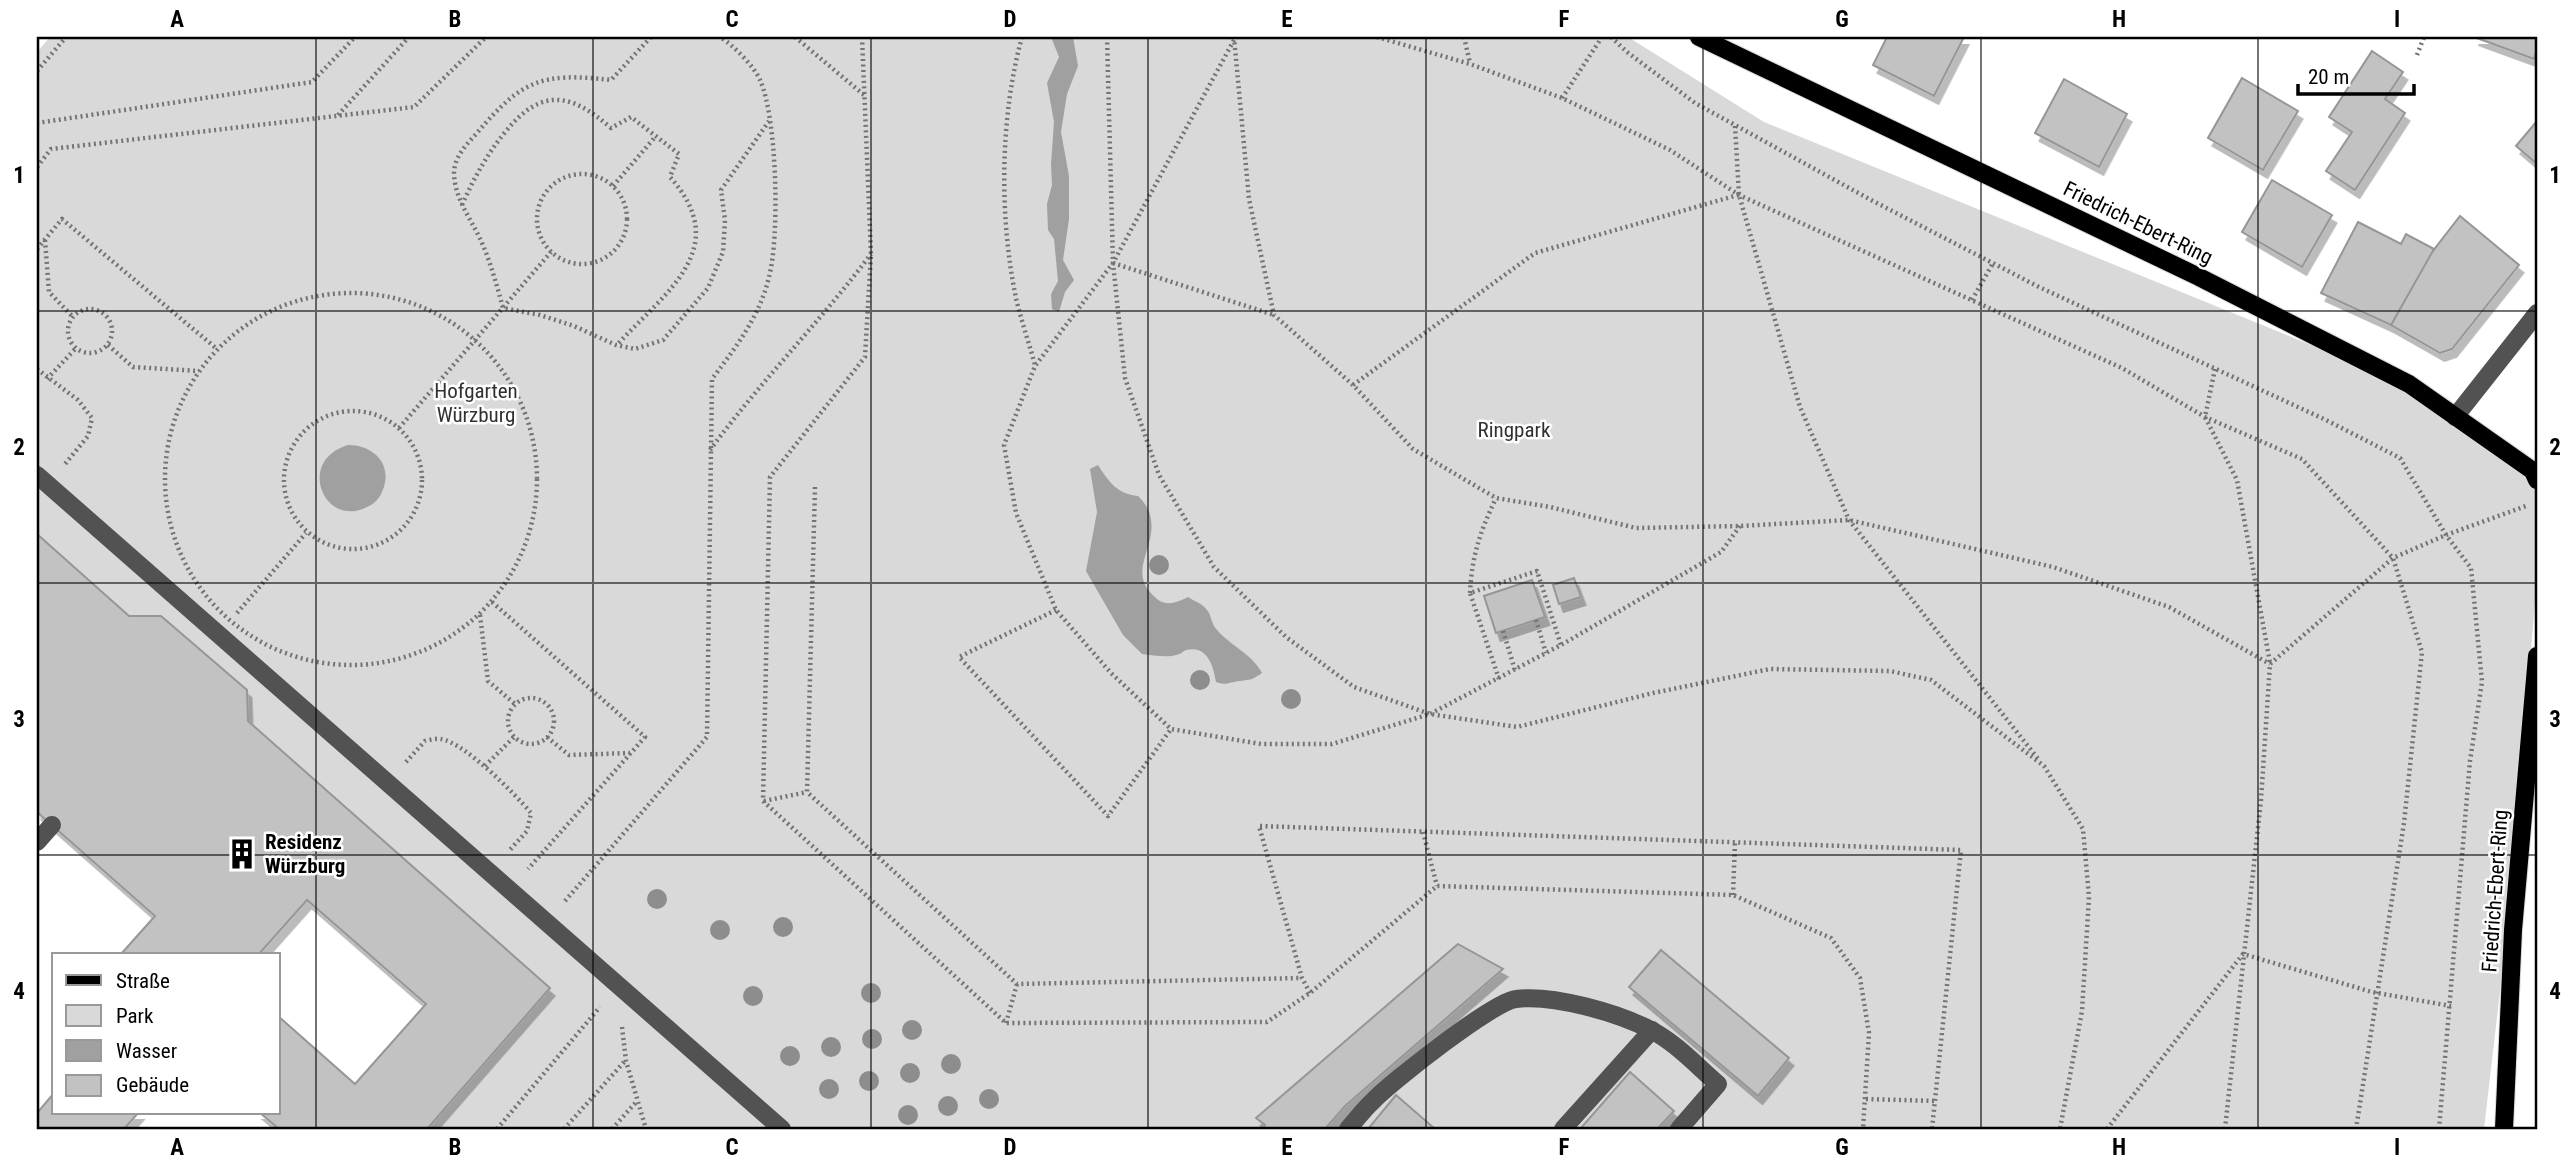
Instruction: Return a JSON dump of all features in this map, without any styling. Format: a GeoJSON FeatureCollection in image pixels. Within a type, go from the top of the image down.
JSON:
{"type":"FeatureCollection","features":[{"type":"Feature","properties":{"kind":"main road","name":"Friedrich-Ebert-Ring"},"geometry":{"type":"LineString","coordinates":[[1699,37],[2199,277],[2409,384],[2533,471],[2537,480]]}},
{"type":"Feature","properties":{"kind":"main road","name":"Friedrich-Ebert-Ring"},"geometry":{"type":"LineString","coordinates":[[2504,1129],[2513,930],[2537,656]]}},
{"type":"Feature","properties":{"kind":"street"},"geometry":{"type":"LineString","coordinates":[[2455,417],[2537,313]]}},
{"type":"Feature","properties":{"kind":"street"},"geometry":{"type":"LineString","coordinates":[[42,480],[224,628],[387,783],[782,1129]]}},
{"type":"Feature","properties":{"kind":"street"},"geometry":{"type":"LineString","coordinates":[[37,842],[52,825]]}},
{"type":"Feature","properties":{"kind":"street"},"geometry":{"type":"LineString","coordinates":[[1348,1129],[1373,1100],[1401,1078],[1472,1023],[1514,999],[1553,999],[1652,1030],[1718,1084],[1679,1129]]}},
{"type":"Feature","properties":{"kind":"street"},"geometry":{"type":"LineString","coordinates":[[1563,1129],[1652,1030]]}},
{"type":"Feature","properties":{"kind":"path"},"geometry":{"type":"LineString","coordinates":[[37,71],[66,37]]}},
{"type":"Feature","properties":{"kind":"path"},"geometry":{"type":"LineString","coordinates":[[37,123],[312,82],[355,37]]}},
{"type":"Feature","properties":{"kind":"path"},"geometry":{"type":"LineString","coordinates":[[338,116],[408,37]]}},
{"type":"Feature","properties":{"kind":"path"},"geometry":{"type":"LineString","coordinates":[[37,167],[51,149],[414,107],[486,37]]}},
{"type":"Feature","properties":{"kind":"path"},"geometry":{"type":"LineString","coordinates":[[503,309],[493,270],[462,205],[454,173],[460,153],[494,113],[524,86],[549,78],[575,76],[611,80],[651,37]]}},
{"type":"Feature","properties":{"kind":"path"},"geometry":{"type":"LineString","coordinates":[[547,923],[706,737],[712,379],[748,331],[769,277],[777,205],[770,120],[760,79],[732,44],[720,37]]}},
{"type":"Feature","properties":{"kind":"path"},"geometry":{"type":"LineString","coordinates":[[795,37],[865,95]]}},
{"type":"Feature","properties":{"kind":"path"},"geometry":{"type":"LineString","coordinates":[[862,37],[871,254],[865,357],[770,477],[763,801],[1006,1023],[1267,1022],[1310,993],[1437,886],[1733,895],[1831,937],[1860,978],[1869,1033],[1863,1129]]}},
{"type":"Feature","properties":{"kind":"path"},"geometry":{"type":"LineString","coordinates":[[1022,37],[1012,74],[1003,198],[1016,297],[1035,366]]}},
{"type":"Feature","properties":{"kind":"path"},"geometry":{"type":"LineString","coordinates":[[1107,37],[1113,263],[1125,378],[1159,475],[1214,567],[1286,637],[1354,687],[1430,714],[1517,727],[1653,693],[1770,669],[1891,671],[1931,680],[2044,766]]}},
{"type":"Feature","properties":{"kind":"path"},"geometry":{"type":"LineString","coordinates":[[1377,37],[1470,64],[1562,99],[1670,150],[1739,195],[2122,368],[2205,417],[2302,459],[2393,558],[2423,652],[2404,823],[2356,1129]]}},
{"type":"Feature","properties":{"kind":"path"},"geometry":{"type":"LineString","coordinates":[[1464,37],[1470,64]]}},
{"type":"Feature","properties":{"kind":"path"},"geometry":{"type":"LineString","coordinates":[[1562,99],[1602,37]]}},
{"type":"Feature","properties":{"kind":"path"},"geometry":{"type":"LineString","coordinates":[[1611,37],[1695,103],[1735,126],[1993,263],[2400,458],[2446,535],[2472,568],[2482,682],[2470,761],[2451,1006],[2438,1129]]}},
{"type":"Feature","properties":{"kind":"path"},"geometry":{"type":"LineString","coordinates":[[2417,55],[2424,37]]}},
{"type":"Feature","properties":{"kind":"path"},"geometry":{"type":"LineString","coordinates":[[1234,38],[1113,263],[1035,366],[1004,445],[1016,513],[1056,610],[1111,673],[1171,729],[1261,744],[1332,744],[1430,714],[1516,670],[1721,552],[1740,526]]}},
{"type":"Feature","properties":{"kind":"path"},"geometry":{"type":"LineString","coordinates":[[1234,38],[1249,199],[1274,315]]}},
{"type":"Feature","properties":{"kind":"path"},"geometry":{"type":"LineString","coordinates":[[462,205],[489,152],[530,106],[544,101],[569,102],[595,114],[611,128],[631,117],[678,154],[670,177],[686,194],[694,214],[695,253],[686,270],[616,345]]}},
{"type":"Feature","properties":{"kind":"path"},"geometry":{"type":"LineString","coordinates":[[503,309],[541,315],[616,345],[635,349],[663,340],[708,288],[723,252],[725,220],[721,190],[770,120]]}},
{"type":"Feature","properties":{"kind":"path"},"geometry":{"type":"LineString","coordinates":[[1735,126],[1739,195],[1800,407],[1849,520],[2044,766],[2083,829],[2089,897],[2082,1011],[2060,1129]]}},
{"type":"Feature","properties":{"kind":"path"},"geometry":{"type":"LineString","coordinates":[[613,186],[656,136]]}},
{"type":"Feature","properties":{"kind":"path"},"geometry":{"type":"LineString","coordinates":[[588,174],[613,186],[622,198],[627,214],[626,229],[615,249],[595,262],[580,264],[564,261],[551,252],[538,228],[541,200],[549,188],[567,177],[588,174]]}},
{"type":"Feature","properties":{"kind":"path"},"geometry":{"type":"LineString","coordinates":[[1353,385],[1535,253],[1739,195]]}},
{"type":"Feature","properties":{"kind":"path"},"geometry":{"type":"LineString","coordinates":[[37,249],[62,219],[217,349]]}},
{"type":"Feature","properties":{"kind":"path"},"geometry":{"type":"LineString","coordinates":[[45,239],[49,292],[73,317]]}},
{"type":"Feature","properties":{"kind":"path"},"geometry":{"type":"LineString","coordinates":[[399,428],[551,252]]}},
{"type":"Feature","properties":{"kind":"path"},"geometry":{"type":"LineString","coordinates":[[709,451],[745,402],[835,302],[871,254]]}},
{"type":"Feature","properties":{"kind":"path"},"geometry":{"type":"LineString","coordinates":[[1113,263],[1274,315],[1353,385],[1413,449],[1496,498],[1550,507],[1636,528],[1849,520],[2053,567],[2169,607],[2270,664]]}},
{"type":"Feature","properties":{"kind":"path"},"geometry":{"type":"LineString","coordinates":[[1972,300],[1993,263]]}},
{"type":"Feature","properties":{"kind":"path"},"geometry":{"type":"LineString","coordinates":[[374,293],[429,308],[477,340],[513,385],[534,439],[537,497],[523,553],[492,602],[480,615],[444,642],[402,659],[357,666],[312,662],[224,628],[177,548],[166,503],[165,457],[177,412],[199,370],[217,349],[262,314],[316,295],[374,293]]}},
{"type":"Feature","properties":{"kind":"path"},"geometry":{"type":"LineString","coordinates":[[88,308],[104,313],[113,329],[108,345],[93,353],[76,348],[68,333],[73,317],[88,308]]}},
{"type":"Feature","properties":{"kind":"path"},"geometry":{"type":"LineString","coordinates":[[108,345],[133,367],[199,370]]}},
{"type":"Feature","properties":{"kind":"path"},"geometry":{"type":"LineString","coordinates":[[47,379],[76,348]]}},
{"type":"Feature","properties":{"kind":"path"},"geometry":{"type":"LineString","coordinates":[[37,369],[78,400],[92,418],[88,436],[42,480]]}},
{"type":"Feature","properties":{"kind":"path"},"geometry":{"type":"LineString","coordinates":[[2215,369],[2205,417],[2236,480],[2270,664],[2261,800],[2225,1129]]}},
{"type":"Feature","properties":{"kind":"path"},"geometry":{"type":"LineString","coordinates":[[355,411],[378,415],[399,428],[412,445],[421,465],[422,486],[417,508],[405,527],[388,541],[368,549],[346,550],[325,544],[306,533],[291,514],[284,491],[284,466],[293,444],[309,426],[331,414],[355,411]]}},
{"type":"Feature","properties":{"kind":"path"},"geometry":{"type":"LineString","coordinates":[[816,487],[807,792],[1017,984],[1302,978]]}},
{"type":"Feature","properties":{"kind":"path"},"geometry":{"type":"LineString","coordinates":[[1496,498],[1479,535],[1472,562],[1470,593],[1499,679]]}},
{"type":"Feature","properties":{"kind":"path"},"geometry":{"type":"LineString","coordinates":[[2270,664],[2393,558],[2446,535],[2537,502]]}},
{"type":"Feature","properties":{"kind":"path"},"geometry":{"type":"LineString","coordinates":[[224,628],[306,533]]}},
{"type":"Feature","properties":{"kind":"path"},"geometry":{"type":"LineString","coordinates":[[1470,593],[1536,571],[1562,645]]}},
{"type":"Feature","properties":{"kind":"path"},"geometry":{"type":"LineString","coordinates":[[492,602],[645,737],[510,890]]}},
{"type":"Feature","properties":{"kind":"path"},"geometry":{"type":"LineString","coordinates":[[1056,610],[959,657],[1108,816],[1171,729]]}},
{"type":"Feature","properties":{"kind":"path"},"geometry":{"type":"LineString","coordinates":[[480,615],[488,681],[515,704]]}},
{"type":"Feature","properties":{"kind":"path"},"geometry":{"type":"LineString","coordinates":[[1536,621],[1546,653]]}},
{"type":"Feature","properties":{"kind":"path"},"geometry":{"type":"LineString","coordinates":[[1503,631],[1516,670]]}},
{"type":"Feature","properties":{"kind":"path"},"geometry":{"type":"LineString","coordinates":[[536,698],[548,705],[554,725],[547,737],[534,744],[519,741],[514,737],[508,723],[510,709],[515,704],[521,699],[536,698]]}},
{"type":"Feature","properties":{"kind":"path"},"geometry":{"type":"LineString","coordinates":[[485,766],[514,737]]}},
{"type":"Feature","properties":{"kind":"path"},"geometry":{"type":"LineString","coordinates":[[547,737],[569,755],[630,753]]}},
{"type":"Feature","properties":{"kind":"path"},"geometry":{"type":"LineString","coordinates":[[387,783],[425,741],[442,739],[485,766],[517,795],[531,813],[527,831],[490,873]]}},
{"type":"Feature","properties":{"kind":"path"},"geometry":{"type":"LineString","coordinates":[[763,801],[807,792]]}},
{"type":"Feature","properties":{"kind":"path"},"geometry":{"type":"LineString","coordinates":[[1310,993],[1302,978],[1259,826],[1961,850],[1932,1129]]}},
{"type":"Feature","properties":{"kind":"path"},"geometry":{"type":"LineString","coordinates":[[1423,832],[1437,886]]}},
{"type":"Feature","properties":{"kind":"path"},"geometry":{"type":"LineString","coordinates":[[1733,895],[1735,842]]}},
{"type":"Feature","properties":{"kind":"path"},"geometry":{"type":"LineString","coordinates":[[2243,954],[2378,993],[2451,1006]]}},
{"type":"Feature","properties":{"kind":"path"},"geometry":{"type":"LineString","coordinates":[[2106,1129],[2243,954]]}},
{"type":"Feature","properties":{"kind":"path"},"geometry":{"type":"LineString","coordinates":[[1006,1023],[1017,984]]}},
{"type":"Feature","properties":{"kind":"path"},"geometry":{"type":"LineString","coordinates":[[618,986],[625,1060],[646,1129]]}},
{"type":"Feature","properties":{"kind":"path"},"geometry":{"type":"LineString","coordinates":[[497,1129],[618,986]]}},
{"type":"Feature","properties":{"kind":"path"},"geometry":{"type":"LineString","coordinates":[[564,1129],[625,1060]]}},
{"type":"Feature","properties":{"kind":"path"},"geometry":{"type":"LineString","coordinates":[[1866,1099],[1935,1101]]}},
{"type":"Feature","properties":{"kind":"path"},"geometry":{"type":"LineString","coordinates":[[612,1129],[638,1101]]}},
{"type":"Feature","properties":{"kind":"green space"},"geometry":{"type":"Polygon","coordinates":[[[50,37],[1628,37],[1764,122],[2353,362],[2471,418],[2537,487],[2537,579],[2507,931],[2484,1129],[427,1129],[550,988],[248,721],[247,690],[161,616],[129,616],[37,534],[37,52],[50,37]]]}},
{"type":"Feature","properties":{"kind":"water"},"geometry":{"type":"Polygon","coordinates":[[[1051,37],[1073,37],[1078,66],[1067,94],[1061,132],[1069,176],[1069,219],[1063,260],[1074,280],[1065,292],[1059,312],[1052,309],[1051,294],[1058,281],[1054,239],[1048,230],[1047,204],[1052,185],[1054,122],[1047,83],[1059,57],[1051,37]]]}},
{"type":"Feature","properties":{"kind":"water"},"geometry":{"type":"Polygon","coordinates":[[[348,445],[373,453],[379,458],[385,473],[385,482],[378,499],[367,507],[352,511],[339,509],[329,501],[322,490],[320,477],[323,465],[332,453],[348,445]]]}},
{"type":"Feature","properties":{"kind":"water"},"geometry":{"type":"Polygon","coordinates":[[[1098,465],[1114,486],[1124,493],[1138,496],[1148,510],[1151,520],[1150,541],[1142,570],[1148,589],[1165,603],[1188,597],[1203,606],[1209,612],[1217,630],[1253,661],[1262,673],[1251,679],[1226,684],[1216,682],[1208,658],[1200,651],[1186,650],[1168,656],[1142,654],[1123,635],[1086,571],[1097,512],[1090,469],[1098,465]]]}},
{"type":"Feature","properties":{"kind":"building"},"geometry":{"type":"Polygon","coordinates":[[[1887,37],[1964,37],[1934,96],[1873,65],[1887,37]]]}},
{"type":"Feature","properties":{"kind":"building"},"geometry":{"type":"Polygon","coordinates":[[[2474,37],[2537,37],[2537,49],[2534,59],[2474,37]]]}},
{"type":"Feature","properties":{"kind":"building"},"geometry":{"type":"Polygon","coordinates":[[[2372,51],[2403,72],[2385,99],[2405,113],[2355,190],[2326,171],[2352,132],[2329,117],[2372,51]]]}},
{"type":"Feature","properties":{"kind":"building"},"geometry":{"type":"Polygon","coordinates":[[[2242,78],[2298,111],[2263,170],[2208,138],[2242,78]]]}},
{"type":"Feature","properties":{"kind":"building"},"geometry":{"type":"Polygon","coordinates":[[[2064,79],[2127,114],[2099,167],[2035,133],[2064,79]]]}},
{"type":"Feature","properties":{"kind":"building"},"geometry":{"type":"Polygon","coordinates":[[[2537,121],[2537,164],[2516,146],[2537,121]]]}},
{"type":"Feature","properties":{"kind":"building"},"geometry":{"type":"Polygon","coordinates":[[[2272,180],[2332,215],[2302,267],[2242,232],[2272,180]]]}},
{"type":"Feature","properties":{"kind":"building"},"geometry":{"type":"Polygon","coordinates":[[[2460,216],[2519,265],[2452,349],[2440,353],[2391,325],[2429,256],[2460,216]]]}},
{"type":"Feature","properties":{"kind":"building"},"geometry":{"type":"Polygon","coordinates":[[[2358,222],[2401,244],[2406,234],[2434,249],[2391,325],[2321,293],[2358,222]]]}},
{"type":"Feature","properties":{"kind":"building","name":"Residenz Würzburg"},"geometry":{"type":"Polygon","coordinates":[[[37,534],[129,616],[161,616],[247,690],[248,721],[550,988],[427,1129],[279,1129],[261,1114],[280,1114],[280,1018],[355,1084],[426,1004],[307,900],[260,953],[122,953],[155,916],[37,812],[37,534]]]}},
{"type":"Feature","properties":{"kind":"building"},"geometry":{"type":"Polygon","coordinates":[[[1574,578],[1581,597],[1559,604],[1553,585],[1574,578]]]}},
{"type":"Feature","properties":{"kind":"building"},"geometry":{"type":"Polygon","coordinates":[[[1532,580],[1545,617],[1496,633],[1484,596],[1532,580]]]}},
{"type":"Feature","properties":{"kind":"building"},"geometry":{"type":"Polygon","coordinates":[[[1458,944],[1503,969],[1345,1106],[1325,1129],[1262,1129],[1265,1125],[1256,1118],[1458,944]]]}},
{"type":"Feature","properties":{"kind":"building"},"geometry":{"type":"Polygon","coordinates":[[[1661,950],[1789,1058],[1758,1096],[1629,987],[1661,950]]]}},
{"type":"Feature","properties":{"kind":"building"},"geometry":{"type":"Polygon","coordinates":[[[1630,1072],[1674,1111],[1657,1129],[1580,1129],[1630,1072]]]}},
{"type":"Feature","properties":{"kind":"building"},"geometry":{"type":"Polygon","coordinates":[[[52,1095],[52,1114],[137,1114],[124,1129],[37,1129],[37,1113],[52,1095]]]}},
{"type":"Feature","properties":{"kind":"building"},"geometry":{"type":"Polygon","coordinates":[[[1396,1095],[1435,1129],[1368,1129],[1396,1095]]]}},
{"type":"Feature","properties":{"kind":"place","name":"Residenz Würzburg"},"geometry":{"type":"Point","coordinates":[242,854]}},
{"type":"Feature","properties":{"kind":"park label","name":"Hofgarten Würzburg"},"geometry":{"type":"Point","coordinates":[476,403]}},
{"type":"Feature","properties":{"kind":"park label","name":"Ringpark"},"geometry":{"type":"Point","coordinates":[1514,430]}}]}
